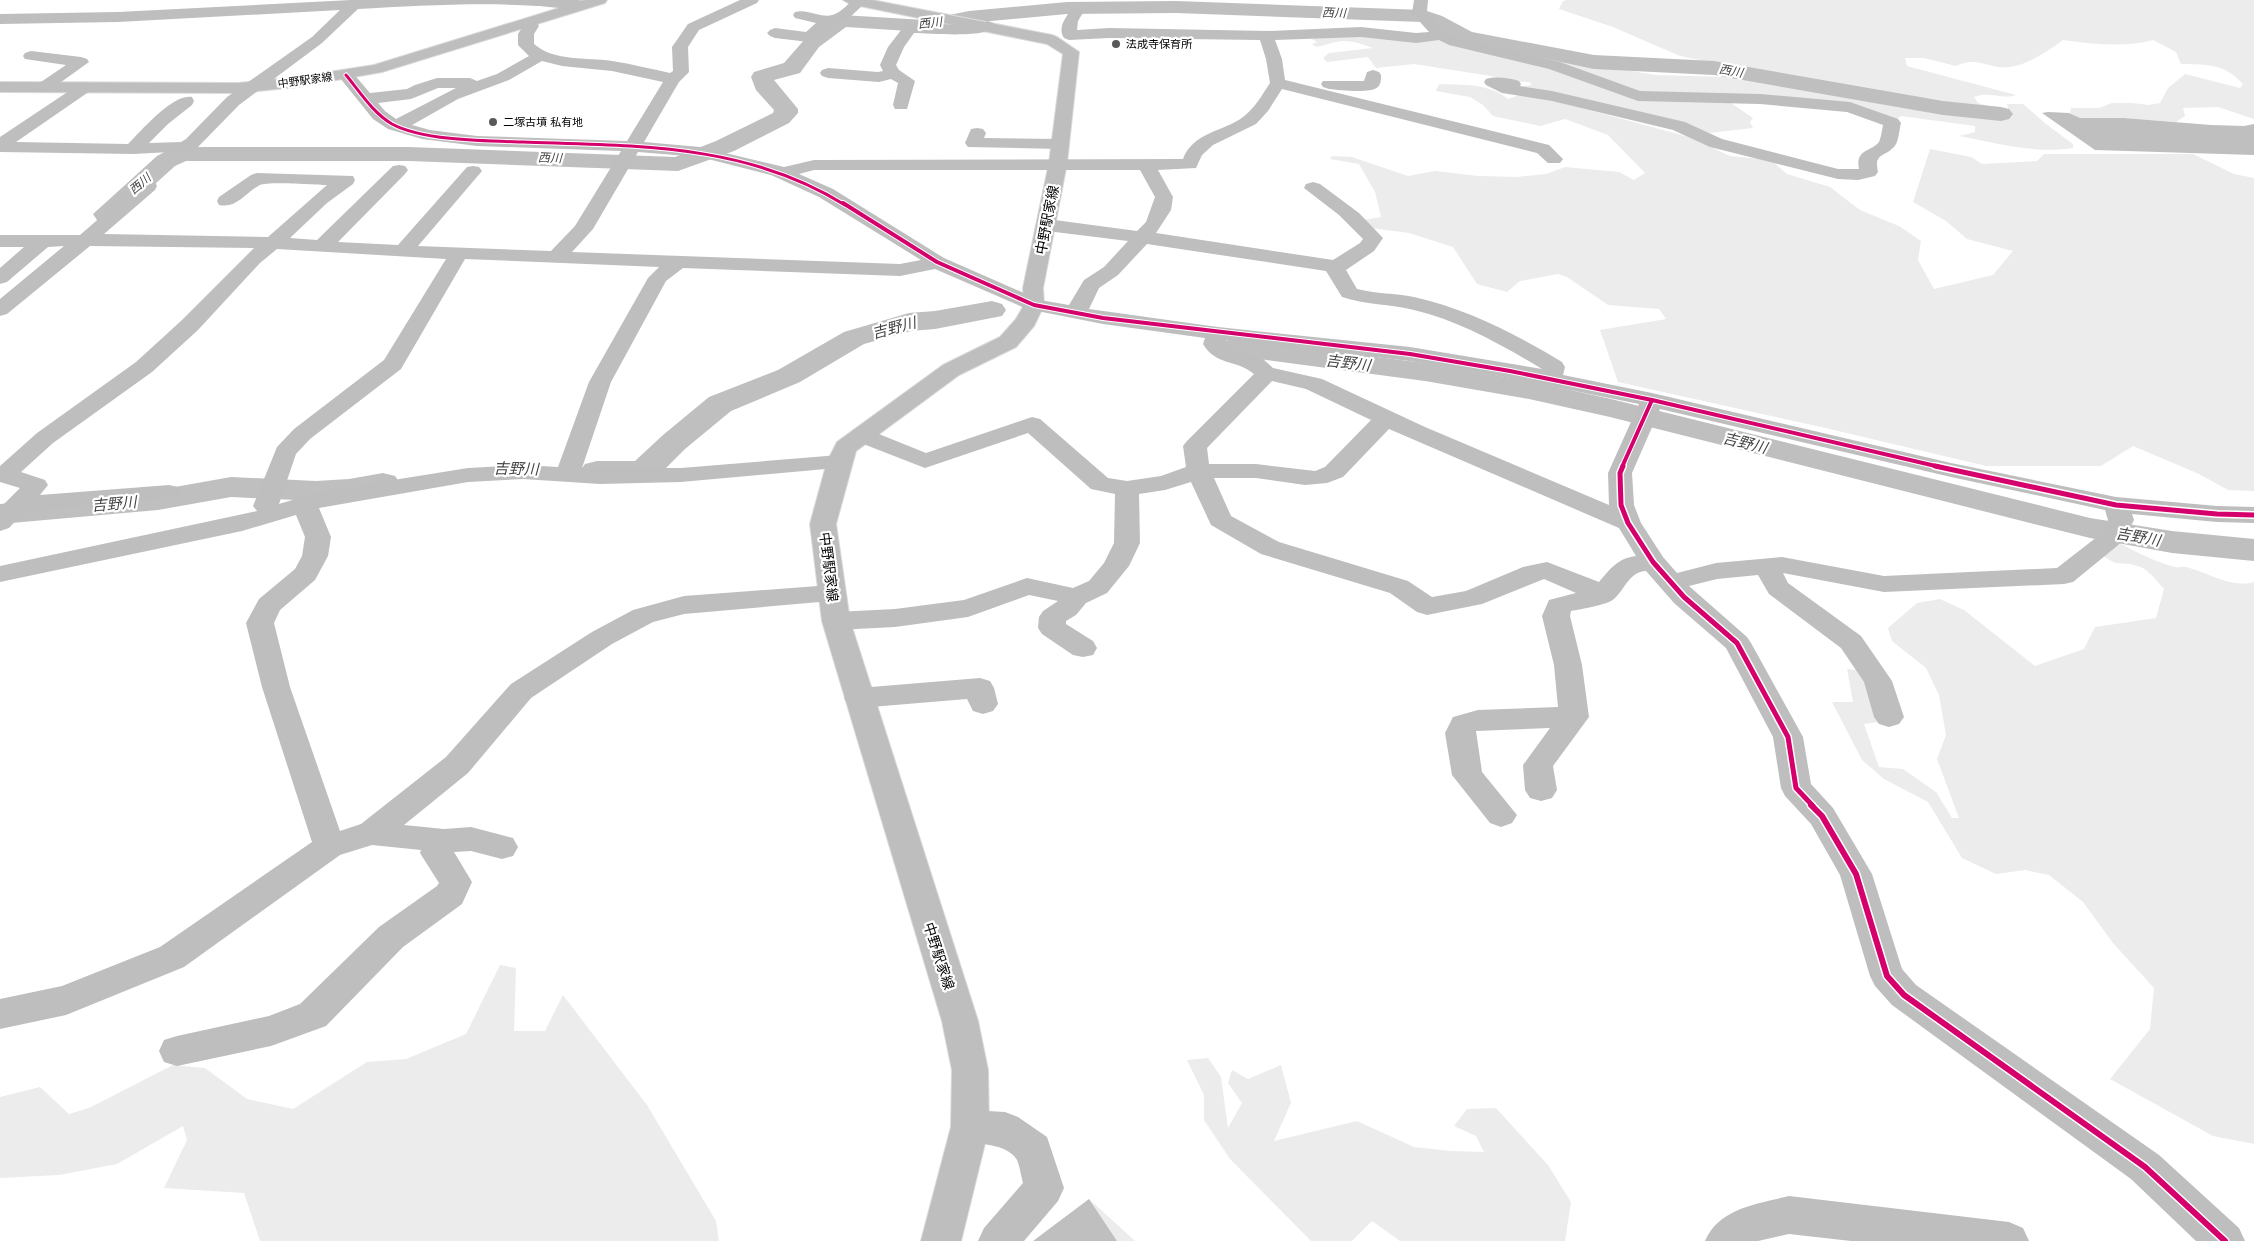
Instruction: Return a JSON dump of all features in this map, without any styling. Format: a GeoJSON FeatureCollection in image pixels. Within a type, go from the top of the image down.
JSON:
{"type":"FeatureCollection","features":[{"type":"Feature","properties":{"kind":"street"},"geometry":{"type":"LineString","coordinates":[[143,15],[173,0]]}},
{"type":"Feature","properties":{"kind":"street"},"geometry":{"type":"LineString","coordinates":[[557,256],[583,229],[673,79],[681,72],[680,47],[692,28],[752,0]]}},
{"type":"Feature","properties":{"kind":"street"},"geometry":{"type":"LineString","coordinates":[[1421,0],[1419,13],[1441,35],[1454,42],[1562,68],[1638,96],[1760,99],[1842,106],[1850,107],[1892,123],[1887,144],[1870,154],[1867,163],[1869,172],[1858,175],[1838,174],[1716,143],[1678,126],[1552,96],[1508,89],[1492,82],[1513,84]]}},
{"type":"Feature","properties":{"kind":"street"},"geometry":{"type":"LineString","coordinates":[[775,33],[809,37],[828,21],[842,17],[854,1],[1052,40],[1067,41],[1109,33],[1268,36],[1362,32],[1416,38],[1441,35]]}},
{"type":"Feature","properties":{"kind":"street"},"geometry":{"type":"LineString","coordinates":[[0,146],[134,149],[184,147],[192,143],[233,101],[317,40],[356,2]]}},
{"type":"Feature","properties":{"kind":"street"},"geometry":{"type":"LineString","coordinates":[[0,19],[143,15],[356,2],[592,2]]}},
{"type":"Feature","properties":{"kind":"street","name":"中野駅家線"},"geometry":{"type":"LineString","coordinates":[[0,87],[254,87],[346,75],[376,69],[427,54],[592,2]]}},
{"type":"Feature","properties":{"kind":"street"},"geometry":{"type":"LineString","coordinates":[[1067,41],[1070,21],[1076,10]]}},
{"type":"Feature","properties":{"kind":"street"},"geometry":{"type":"LineString","coordinates":[[800,15],[828,21]]}},
{"type":"Feature","properties":{"kind":"street"},"geometry":{"type":"LineString","coordinates":[[529,22],[531,26],[526,34],[526,44],[530,50],[542,55],[560,62],[602,64],[673,79]]}},
{"type":"Feature","properties":{"kind":"street"},"geometry":{"type":"LineString","coordinates":[[901,105],[907,81],[893,73],[888,65],[896,47],[910,28],[981,29],[988,26]]}},
{"type":"Feature","properties":{"kind":"street"},"geometry":{"type":"LineString","coordinates":[[1268,36],[1266,44],[1274,60],[1274,74],[1278,83]]}},
{"type":"Feature","properties":{"kind":"street","name":"中野駅家線"},"geometry":{"type":"LineString","coordinates":[[941,1241],[970,1127],[970,1070],[960,1021],[859,698],[834,607],[823,524],[838,462],[845,448],[860,435],[951,370],[1008,342],[1026,321],[1034,305],[1033,288],[1058,164],[1071,52],[1067,41]]}},
{"type":"Feature","properties":{"kind":"street"},"geometry":{"type":"LineString","coordinates":[[394,125],[410,120],[452,95],[503,77],[542,55]]}},
{"type":"Feature","properties":{"kind":"street"},"geometry":{"type":"LineString","coordinates":[[31,56],[82,62],[44,88]]}},
{"type":"Feature","properties":{"kind":"street"},"geometry":{"type":"LineString","coordinates":[[828,73],[879,76],[893,73]]}},
{"type":"Feature","properties":{"kind":"street"},"geometry":{"type":"LineString","coordinates":[[346,75],[378,115],[394,125],[428,135],[626,155],[700,152],[783,173],[826,193],[937,262],[1034,305],[1076,313],[1218,333],[1410,354],[1550,379],[1648,411],[1951,470],[2116,505],[2217,514],[2254,515]]}},
{"type":"Feature","properties":{"kind":"street"},"geometry":{"type":"LineString","coordinates":[[1278,83],[1365,86],[1372,84],[1373,75]]}},
{"type":"Feature","properties":{"kind":"street"},"geometry":{"type":"LineString","coordinates":[[364,99],[411,94],[421,88],[437,83],[481,85]]}},
{"type":"Feature","properties":{"kind":"street"},"geometry":{"type":"LineString","coordinates":[[1278,83],[1543,149],[1554,159]]}},
{"type":"Feature","properties":{"kind":"street"},"geometry":{"type":"LineString","coordinates":[[783,173],[814,165],[1190,164],[1192,156],[1199,145],[1249,121],[1262,109],[1278,83]]}},
{"type":"Feature","properties":{"kind":"street"},"geometry":{"type":"LineString","coordinates":[[0,146],[84,88]]}},
{"type":"Feature","properties":{"kind":"street"},"geometry":{"type":"LineString","coordinates":[[134,149],[162,120],[186,101]]}},
{"type":"Feature","properties":{"kind":"street"},"geometry":{"type":"LineString","coordinates":[[978,133],[974,143],[1060,144]]}},
{"type":"Feature","properties":{"kind":"street"},"geometry":{"type":"LineString","coordinates":[[1076,313],[1091,284],[1111,271],[1154,224],[1162,210],[1164,197],[1147,165]]}},
{"type":"Feature","properties":{"kind":"street"},"geometry":{"type":"LineString","coordinates":[[322,246],[398,170]]}},
{"type":"Feature","properties":{"kind":"street"},"geometry":{"type":"LineString","coordinates":[[403,251],[472,171]]}},
{"type":"Feature","properties":{"kind":"street"},"geometry":{"type":"LineString","coordinates":[[2,475],[45,438],[144,367],[190,325],[253,259],[296,224],[320,199],[346,180],[256,179],[226,201]]}},
{"type":"Feature","properties":{"kind":"street"},"geometry":{"type":"LineString","coordinates":[[0,310],[8,295],[86,240],[148,186]]}},
{"type":"Feature","properties":{"kind":"street"},"geometry":{"type":"LineString","coordinates":[[1047,225],[1142,237],[1335,268],[1367,247],[1373,238],[1361,224],[1334,201],[1313,188]]}},
{"type":"Feature","properties":{"kind":"street"},"geometry":{"type":"LineString","coordinates":[[0,241],[86,240],[273,243],[403,251],[900,270],[937,262]]}},
{"type":"Feature","properties":{"kind":"street"},"geometry":{"type":"LineString","coordinates":[[0,278],[43,241]]}},
{"type":"Feature","properties":{"kind":"street"},"geometry":{"type":"LineString","coordinates":[[0,574],[242,523],[272,496],[285,452],[302,434],[393,364],[459,252]]}},
{"type":"Feature","properties":{"kind":"street"},"geometry":{"type":"LineString","coordinates":[[569,471],[600,382],[658,278],[679,261]]}},
{"type":"Feature","properties":{"kind":"street"},"geometry":{"type":"LineString","coordinates":[[1335,268],[1349,293],[1415,304],[1485,326],[1554,366],[1550,379]]}},
{"type":"Feature","properties":{"kind":"street"},"geometry":{"type":"LineString","coordinates":[[1218,333],[1214,344],[1218,352],[1255,364],[1267,374],[1280,374],[1341,395],[1386,418],[1628,523]]}},
{"type":"Feature","properties":{"kind":"street"},"geometry":{"type":"LineString","coordinates":[[1267,374],[1195,446],[1194,457],[1220,520],[1270,548],[1399,587],[1427,606],[1472,598],[1532,573],[1547,570],[1603,594]]}},
{"type":"Feature","properties":{"kind":"street"},"geometry":{"type":"LineString","coordinates":[[1648,411],[1620,473],[1621,505],[1628,523],[1662,572],[1703,615],[1737,643],[1788,737],[1796,788],[1822,816],[1856,874],[1886,976],[1904,995],[2145,1167],[2225,1241]]}},
{"type":"Feature","properties":{"kind":"street"},"geometry":{"type":"LineString","coordinates":[[860,435],[925,461],[1032,424],[1100,484],[1127,488],[1165,484],[1199,471],[1256,471],[1318,478],[1334,472],[1386,418]]}},
{"type":"Feature","properties":{"kind":"street"},"geometry":{"type":"LineString","coordinates":[[272,496],[304,503],[468,475],[569,471],[600,477],[681,475],[838,462]]}},
{"type":"Feature","properties":{"kind":"street"},"geometry":{"type":"LineString","coordinates":[[2,475],[36,485],[8,515]]}},
{"type":"Feature","properties":{"kind":"street"},"geometry":{"type":"LineString","coordinates":[[1083,648],[1052,628],[1053,618],[1066,609],[1076,597],[1098,587],[1116,566],[1127,543],[1127,488]]}},
{"type":"Feature","properties":{"kind":"street"},"geometry":{"type":"LineString","coordinates":[[8,515],[168,492]]}},
{"type":"Feature","properties":{"kind":"street"},"geometry":{"type":"LineString","coordinates":[[304,503],[318,537],[315,556],[306,574],[269,605],[260,623],[276,687],[329,846]]}},
{"type":"Feature","properties":{"kind":"street"},"geometry":{"type":"LineString","coordinates":[[1541,790],[1538,765],[1574,717],[1568,665],[1556,616],[1560,606],[1603,594],[1624,569],[1632,564],[1662,572],[1716,571],[1782,565],[1884,584],[2064,576],[2113,537],[2121,520],[2116,505]]}},
{"type":"Feature","properties":{"kind":"street"},"geometry":{"type":"LineString","coordinates":[[1766,567],[1778,588],[1851,642],[1878,680],[1889,717]]}},
{"type":"Feature","properties":{"kind":"street"},"geometry":{"type":"LineString","coordinates":[[0,1014],[66,1000],[172,957],[329,846],[372,833],[457,765],[521,691],[602,638],[643,616],[684,605],[834,607],[895,618],[968,608],[1027,586],[1076,597]]}},
{"type":"Feature","properties":{"kind":"street"},"geometry":{"type":"LineString","coordinates":[[859,698],[980,688],[983,704]]}},
{"type":"Feature","properties":{"kind":"street"},"geometry":{"type":"LineString","coordinates":[[1501,815],[1467,775],[1460,733],[1463,724],[1478,720],[1574,717]]}},
{"type":"Feature","properties":{"kind":"street"},"geometry":{"type":"LineString","coordinates":[[372,833],[444,841],[471,839],[502,847]]}},
{"type":"Feature","properties":{"kind":"street"},"geometry":{"type":"LineString","coordinates":[[177,1051],[271,1031],[313,1014],[391,937],[450,895],[456,882],[436,853],[444,841]]}},
{"type":"Feature","properties":{"kind":"street"},"geometry":{"type":"LineString","coordinates":[[970,1127],[1005,1128],[1033,1149],[1044,1188],[998,1241]]}},
{"type":"Feature","properties":{"kind":"street"},"geometry":{"type":"LineString","coordinates":[[1725,1241],[1749,1224],[1789,1215],[2009,1241]]}},
{"type":"Feature","properties":{"kind":"shaded area"},"geometry":{"type":"Polygon","coordinates":[[[2254,0],[2254,119],[2218,107],[2183,108],[2185,116],[2176,122],[2124,118],[2079,118],[2070,113],[2071,108],[2099,108],[2112,103],[2149,105],[2160,103],[2168,88],[2185,74],[2240,88],[2243,84],[2229,72],[2215,66],[2181,64],[2176,52],[2153,40],[2120,45],[2063,40],[2045,53],[2010,67],[1996,67],[1977,62],[1956,66],[1924,58],[1905,58],[1907,66],[2016,95],[2006,97],[1980,95],[1974,97],[1978,103],[2009,112],[2007,104],[2023,104],[2073,144],[2073,148],[2030,149],[1959,136],[1975,132],[1975,126],[1901,116],[1895,121],[1851,105],[1638,94],[1532,59],[1529,54],[1655,75],[1722,77],[1719,64],[1680,56],[1613,27],[1559,9],[1563,1],[2254,0]]]}},
{"type":"Feature","properties":{"kind":"shaded area"},"geometry":{"type":"Polygon","coordinates":[[[1349,34],[1443,40],[1556,69],[1632,96],[1696,98],[1731,103],[1753,118],[1750,122],[1753,128],[1709,133],[1522,86],[1532,85],[1529,82],[1508,81],[1491,76],[1414,64],[1376,68],[1368,57],[1327,62],[1323,58],[1329,53],[1373,48],[1345,41],[1316,47],[1312,44],[1317,42],[1312,39],[1314,36],[1349,34]]]}},
{"type":"Feature","properties":{"kind":"shaded area"},"geometry":{"type":"Polygon","coordinates":[[[1439,84],[1484,87],[1508,99],[1522,94],[1571,105],[1689,137],[1730,156],[1771,160],[1787,174],[1830,187],[1860,210],[1899,226],[1921,241],[1918,260],[1934,289],[1993,275],[2013,251],[1967,239],[1946,221],[1913,202],[1930,149],[1971,157],[1982,164],[2037,161],[2044,154],[2193,154],[2234,174],[2254,178],[2254,491],[2228,490],[2199,474],[2133,446],[2101,466],[1986,466],[1618,382],[1600,330],[1666,319],[1659,309],[1608,305],[1567,277],[1558,274],[1520,281],[1507,292],[1477,284],[1453,247],[1409,233],[1371,228],[1364,220],[1381,217],[1375,192],[1359,164],[1330,159],[1332,156],[1352,157],[1408,176],[1435,171],[1479,176],[1516,177],[1546,174],[1565,167],[1619,172],[1634,180],[1645,173],[1608,135],[1565,119],[1540,126],[1493,116],[1483,105],[1470,97],[1436,91],[1439,84]]]}},
{"type":"Feature","properties":{"kind":"shaded area"},"geometry":{"type":"Polygon","coordinates":[[[2042,113],[2069,113],[2080,118],[2124,118],[2211,125],[2244,126],[2254,124],[2254,155],[2095,150],[2042,113]]]}},
{"type":"Feature","properties":{"kind":"shaded area"},"geometry":{"type":"Polygon","coordinates":[[[2121,544],[2154,560],[2175,567],[2194,569],[2228,582],[2246,584],[2254,582],[2254,1144],[2213,1136],[2110,1079],[2150,1029],[2154,988],[2113,943],[2083,902],[2049,875],[2025,870],[1996,874],[1962,858],[1928,802],[1884,779],[1862,760],[1832,702],[1853,702],[1847,669],[1865,671],[1880,722],[1864,724],[1879,767],[1903,769],[1936,792],[1952,818],[1959,818],[1937,759],[1946,735],[1939,695],[1926,668],[1892,641],[1888,628],[1917,603],[1940,599],[1964,610],[2035,666],[2084,649],[2095,627],[2156,618],[2164,589],[2158,582],[2151,574],[2139,566],[2115,563],[2101,554],[2121,544]]]}},
{"type":"Feature","properties":{"kind":"shaded area"},"geometry":{"type":"Polygon","coordinates":[[[500,965],[516,968],[514,1031],[545,1031],[563,995],[647,1105],[716,1221],[719,1241],[260,1241],[244,1193],[164,1188],[187,1140],[183,1126],[117,1164],[59,1175],[0,1178],[0,1097],[40,1087],[69,1114],[89,1108],[173,1065],[205,1068],[247,1099],[293,1109],[367,1062],[406,1059],[466,1034],[500,965]]]}},
{"type":"Feature","properties":{"kind":"shaded area"},"geometry":{"type":"Polygon","coordinates":[[[1208,1058],[1221,1077],[1228,1128],[1242,1103],[1228,1083],[1232,1070],[1248,1079],[1281,1065],[1291,1103],[1274,1141],[1357,1121],[1414,1147],[1484,1152],[1476,1136],[1454,1126],[1467,1109],[1496,1108],[1548,1165],[1571,1202],[1565,1241],[1400,1241],[1372,1221],[1352,1241],[1311,1241],[1230,1159],[1204,1120],[1204,1095],[1187,1060],[1208,1058]]]}},
{"type":"Feature","properties":{"kind":"shaded area"},"geometry":{"type":"Polygon","coordinates":[[[1089,1199],[1135,1241],[1117,1241],[1089,1199]]]}},
{"type":"Feature","properties":{"kind":"shaded area"},"geometry":{"type":"Polygon","coordinates":[[[1089,1199],[1117,1241],[1033,1241],[1089,1199]]]}},
{"type":"Feature","properties":{"kind":"waterway","name":"西川"},"geometry":{"type":"LineString","coordinates":[[106,214],[166,161],[177,155],[186,154],[409,154],[678,164],[725,146],[781,118],[786,113],[786,109],[764,85],[762,77],[792,68],[812,43],[842,21],[925,26],[969,17],[1067,8],[1176,7],[1424,16],[1467,37],[1594,62],[1714,68],[1943,108],[2001,114]]}},
{"type":"Feature","properties":{"kind":"waterway","name":"吉野川"},"geometry":{"type":"LineString","coordinates":[[597,471],[644,471],[674,442],[720,404],[789,376],[854,338],[909,322],[935,320],[992,310]]}},
{"type":"Feature","properties":{"kind":"waterway","name":"吉野川"},"geometry":{"type":"LineString","coordinates":[[1232,348],[1425,372],[1529,390],[1611,408],[2090,528],[2172,542],[2254,550]]}},
{"type":"Feature","properties":{"kind":"waterway","name":"吉野川"},"geometry":{"type":"LineString","coordinates":[[0,514],[158,500],[231,487],[316,491],[349,489],[383,483]]}},
{"type":"Feature","properties":{"kind":"cycle path"},"geometry":{"type":"LineString","coordinates":[[346,75],[379,115],[394,125],[428,135],[477,141],[632,146],[700,152],[777,171],[826,193],[937,262],[1034,305],[1103,318],[1218,333],[1410,354],[1510,371],[1652,400],[1951,470],[2116,505],[2217,514],[2254,515]]}},
{"type":"Feature","properties":{"kind":"cycle path"},"geometry":{"type":"LineString","coordinates":[[1652,400],[1620,473],[1621,505],[1628,523],[1653,562],[1684,597],[1737,643],[1788,737],[1796,788],[1822,816],[1856,874],[1887,976],[1904,995],[2145,1167],[2225,1241]]}},
{"type":"Feature","properties":{"kind":"place","name":"法成寺保育所"},"geometry":{"type":"Point","coordinates":[1116,44]}},
{"type":"Feature","properties":{"kind":"place","name":"二塚古墳 私有地"},"geometry":{"type":"Point","coordinates":[493,122]}}]}
